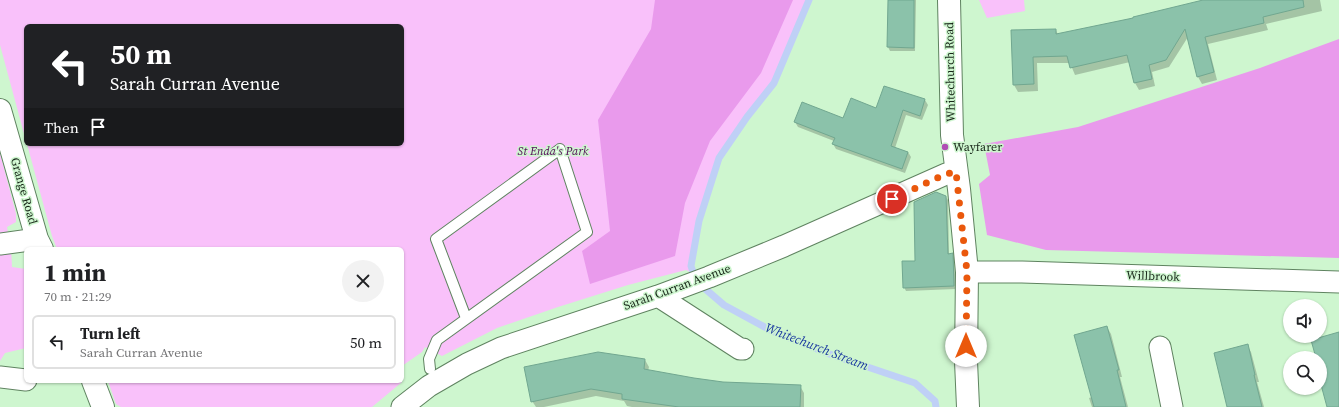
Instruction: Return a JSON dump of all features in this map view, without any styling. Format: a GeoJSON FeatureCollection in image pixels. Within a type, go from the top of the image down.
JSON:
{"type":"FeatureCollection","features":[{"type":"Feature","properties":{"kind":"street","name":"Whitechurch Road"},"geometry":{"type":"LineString","coordinates":[[949,0],[951,119],[967,272],[966,361],[968,407]]}},
{"type":"Feature","properties":{"kind":"street","name":"Grange Road"},"geometry":{"type":"LineString","coordinates":[[0,110],[39,244]]}},
{"type":"Feature","properties":{"kind":"street","name":"Sarah Curran Avenue"},"geometry":{"type":"LineString","coordinates":[[402,407],[429,386],[467,364],[501,348],[658,296],[778,249],[946,174],[956,172]]}},
{"type":"Feature","properties":{"kind":"street"},"geometry":{"type":"LineString","coordinates":[[0,244],[39,244]]}},
{"type":"Feature","properties":{"kind":"street","name":"Willbrook"},"geometry":{"type":"LineString","coordinates":[[967,272],[1014,272],[1339,282]]}},
{"type":"Feature","properties":{"kind":"street"},"geometry":{"type":"LineString","coordinates":[[658,296],[740,349],[743,348]]}},
{"type":"Feature","properties":{"kind":"street"},"geometry":{"type":"LineString","coordinates":[[1160,347],[1172,407]]}},
{"type":"Feature","properties":{"kind":"street"},"geometry":{"type":"LineString","coordinates":[[0,377],[24,380]]}},
{"type":"Feature","properties":{"kind":"street"},"geometry":{"type":"LineString","coordinates":[[94,383],[103,407]]}},
{"type":"Feature","properties":{"kind":"lane"},"geometry":{"type":"LineString","coordinates":[[430,369],[429,359],[437,340],[587,232],[560,149],[436,239],[466,318]]}},
{"type":"Feature","properties":{"kind":"green space","name":"St Enda's Park"},"geometry":{"type":"Polygon","coordinates":[[[0,0],[809,0],[774,83],[717,156],[697,219],[689,265],[692,273],[686,270],[628,285],[558,307],[497,328],[442,356],[425,347],[422,352],[404,365],[404,247],[56,247],[28,146],[404,146],[404,24],[24,24],[24,134],[0,45],[0,0]]]}},
{"type":"Feature","properties":{"kind":"green space"},"geometry":{"type":"Polygon","coordinates":[[[979,0],[1024,0],[1025,11],[987,18],[979,0]]]}},
{"type":"Feature","properties":{"kind":"green space"},"geometry":{"type":"Polygon","coordinates":[[[0,153],[16,214],[16,222],[7,227],[11,248],[12,267],[24,269],[24,348],[5,353],[0,361],[0,153]]]}},
{"type":"Feature","properties":{"kind":"green space"},"geometry":{"type":"Polygon","coordinates":[[[109,383],[401,383],[372,407],[121,407],[116,404],[109,383]]]}},
{"type":"Feature","properties":{"kind":"shaded area"},"geometry":{"type":"Polygon","coordinates":[[[655,0],[793,0],[761,73],[710,141],[685,203],[675,256],[590,284],[582,251],[610,231],[598,120],[651,29],[655,0]]]}},
{"type":"Feature","properties":{"kind":"shaded area"},"geometry":{"type":"Polygon","coordinates":[[[1339,39],[1339,258],[1046,250],[987,235],[979,184],[990,175],[984,144],[1078,127],[1260,68],[1339,39]]]}},
{"type":"Feature","properties":{"kind":"building"},"geometry":{"type":"Polygon","coordinates":[[[888,0],[914,0],[914,48],[887,47],[888,0]]]}},
{"type":"Feature","properties":{"kind":"building"},"geometry":{"type":"Polygon","coordinates":[[[1203,0],[1303,0],[1304,7],[1263,17],[1264,23],[1205,37],[1214,72],[1197,77],[1185,29],[1166,60],[1149,65],[1152,79],[1134,83],[1127,55],[1070,68],[1067,56],[1033,57],[1034,84],[1013,85],[1011,30],[1056,29],[1056,34],[1133,18],[1203,0]]]}},
{"type":"Feature","properties":{"kind":"building"},"geometry":{"type":"Polygon","coordinates":[[[884,86],[925,99],[920,116],[903,110],[891,146],[908,152],[902,169],[832,144],[835,138],[794,122],[802,102],[843,118],[851,98],[876,108],[884,86]]]}},
{"type":"Feature","properties":{"kind":"building"},"geometry":{"type":"Polygon","coordinates":[[[936,192],[946,196],[948,254],[953,253],[954,286],[903,288],[902,261],[915,261],[914,202],[936,192]]]}},
{"type":"Feature","properties":{"kind":"building"},"geometry":{"type":"Polygon","coordinates":[[[1107,326],[1119,370],[1117,370],[1126,407],[1094,407],[1074,335],[1107,326]]]}},
{"type":"Feature","properties":{"kind":"building"},"geometry":{"type":"Polygon","coordinates":[[[1339,332],[1339,407],[1327,407],[1324,395],[1327,395],[1327,351],[1314,351],[1312,343],[1327,343],[1327,335],[1339,332]]]}},
{"type":"Feature","properties":{"kind":"building"},"geometry":{"type":"Polygon","coordinates":[[[1248,344],[1262,407],[1227,407],[1214,353],[1248,344]]]}},
{"type":"Feature","properties":{"kind":"building"},"geometry":{"type":"Polygon","coordinates":[[[598,352],[645,359],[644,369],[694,378],[723,382],[801,385],[800,407],[679,407],[622,399],[622,394],[591,389],[531,402],[524,367],[598,352]]]}},
{"type":"Feature","properties":{"kind":"waterway","name":"Whitechurch Stream"},"geometry":{"type":"LineString","coordinates":[[809,0],[774,83],[747,117],[719,158],[699,221],[691,266],[696,281],[724,305],[772,331],[832,355],[915,383],[935,401],[936,407]]}},
{"type":"Feature","properties":{"kind":"place","name":"Wayfarer"},"geometry":{"type":"Point","coordinates":[945,147]}},
{"type":"Feature","properties":{"kind":"route"},"geometry":{"type":"LineString","coordinates":[[892,199],[946,174],[956,172],[967,272],[966,346]]}}]}
